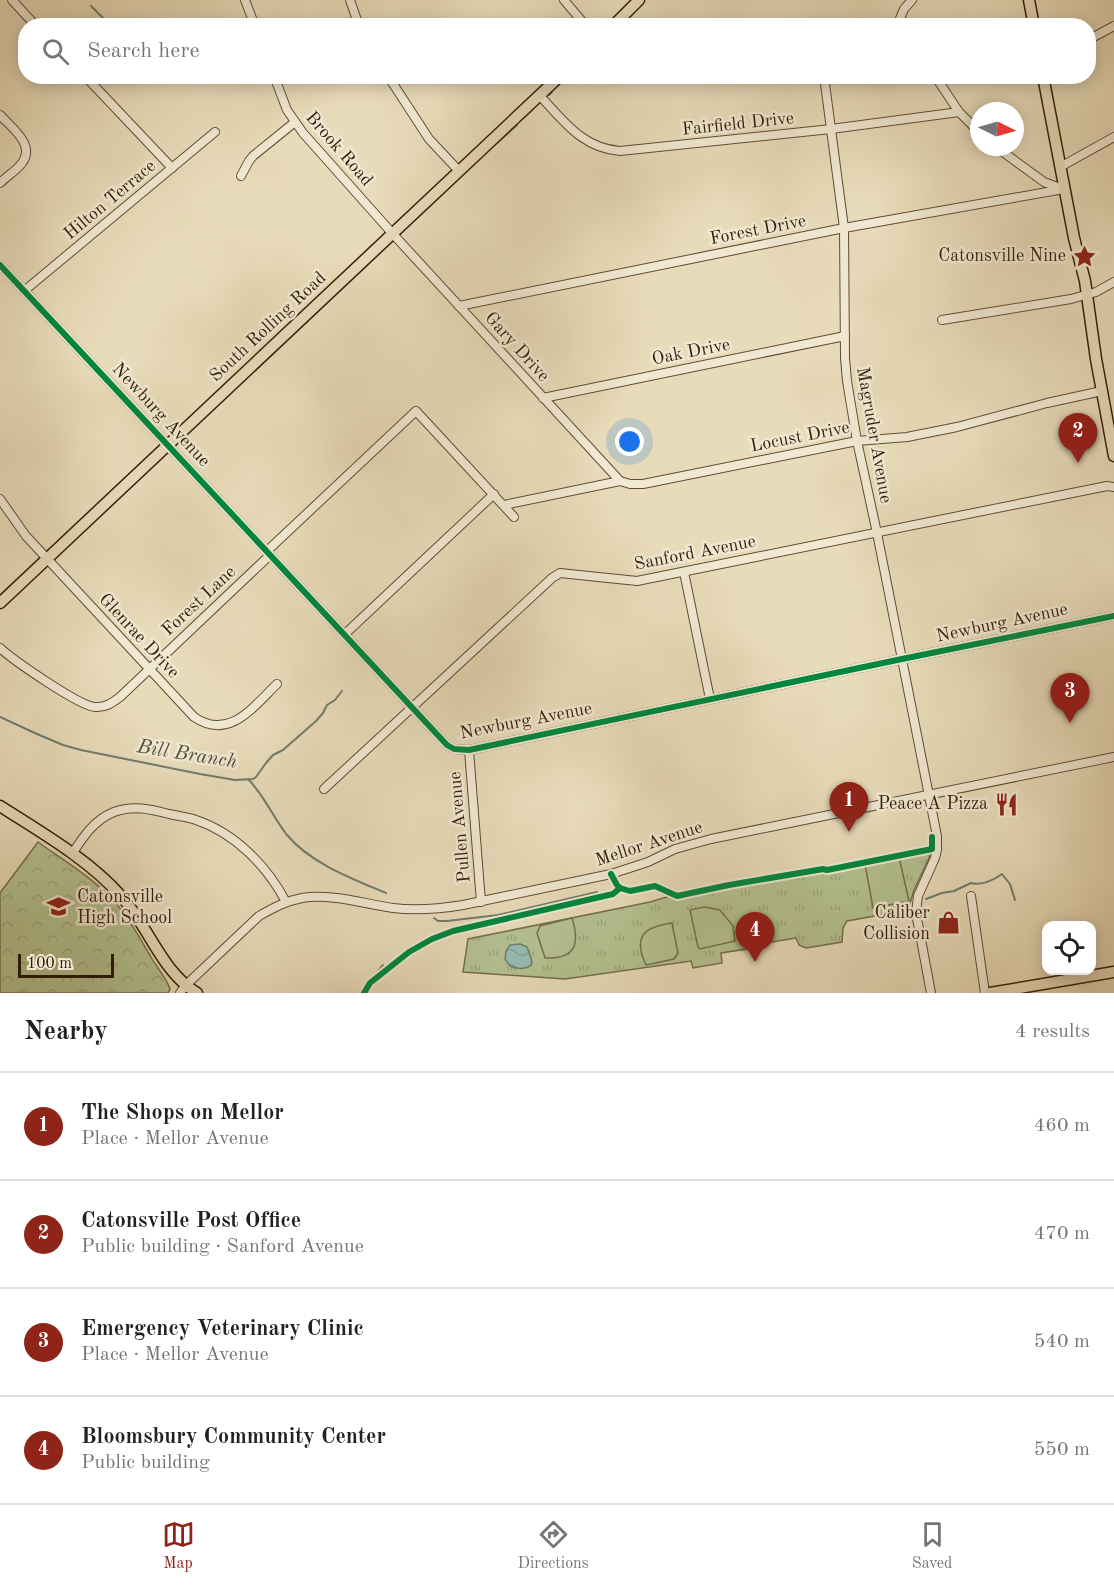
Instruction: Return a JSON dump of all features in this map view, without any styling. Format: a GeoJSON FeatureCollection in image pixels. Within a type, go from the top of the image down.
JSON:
{"type":"FeatureCollection","features":[{"type":"Feature","properties":{"kind":"main road"},"geometry":{"type":"LineString","coordinates":[[621,18],[639,0]]}},
{"type":"Feature","properties":{"kind":"main road"},"geometry":{"type":"LineString","coordinates":[[1029,0],[1032,18]]}},
{"type":"Feature","properties":{"kind":"main road","name":"South Rolling Road"},"geometry":{"type":"LineString","coordinates":[[2,598],[47,559],[552,84]]}},
{"type":"Feature","properties":{"kind":"main road"},"geometry":{"type":"LineString","coordinates":[[1044,84],[1074,238],[1083,271],[1084,296],[1114,456]]}},
{"type":"Feature","properties":{"kind":"main road"},"geometry":{"type":"LineString","coordinates":[[0,806],[72,854],[122,897],[136,914],[183,989],[197,993]]}},
{"type":"Feature","properties":{"kind":"main road"},"geometry":{"type":"LineString","coordinates":[[990,993],[1114,972]]}},
{"type":"Feature","properties":{"kind":"street"},"geometry":{"type":"LineString","coordinates":[[12,0],[29,18]]}},
{"type":"Feature","properties":{"kind":"street"},"geometry":{"type":"LineString","coordinates":[[245,0],[252,18]]}},
{"type":"Feature","properties":{"kind":"street"},"geometry":{"type":"LineString","coordinates":[[350,0],[356,18]]}},
{"type":"Feature","properties":{"kind":"street"},"geometry":{"type":"LineString","coordinates":[[564,0],[579,18]]}},
{"type":"Feature","properties":{"kind":"street"},"geometry":{"type":"LineString","coordinates":[[900,18],[912,0]]}},
{"type":"Feature","properties":{"kind":"street"},"geometry":{"type":"LineString","coordinates":[[1096,36],[1114,26]]}},
{"type":"Feature","properties":{"kind":"street"},"geometry":{"type":"LineString","coordinates":[[93,84],[172,168]]}},
{"type":"Feature","properties":{"kind":"street","name":"Brook Road"},"geometry":{"type":"LineString","coordinates":[[277,84],[287,110],[295,122],[392,233]]}},
{"type":"Feature","properties":{"kind":"street"},"geometry":{"type":"LineString","coordinates":[[393,84],[424,132],[459,171]]}},
{"type":"Feature","properties":{"kind":"street","name":"Magruder Avenue"},"geometry":{"type":"LineString","coordinates":[[825,84],[844,228],[847,381],[857,441],[937,836],[937,850],[932,868],[918,896],[916,913],[931,993]]}},
{"type":"Feature","properties":{"kind":"street"},"geometry":{"type":"LineString","coordinates":[[940,84],[959,112],[970,123]]}},
{"type":"Feature","properties":{"kind":"street","name":"Fairfield Drive"},"geometry":{"type":"LineString","coordinates":[[540,96],[580,137],[596,147],[631,151],[959,112]]}},
{"type":"Feature","properties":{"kind":"street"},"geometry":{"type":"LineString","coordinates":[[0,115],[24,140],[26,152],[22,164],[0,183]]}},
{"type":"Feature","properties":{"kind":"street"},"geometry":{"type":"LineString","coordinates":[[241,176],[253,156],[295,122]]}},
{"type":"Feature","properties":{"kind":"street","name":"Hilton Terrace"},"geometry":{"type":"LineString","coordinates":[[24,291],[215,132]]}},
{"type":"Feature","properties":{"kind":"street"},"geometry":{"type":"LineString","coordinates":[[1060,167],[1114,137]]}},
{"type":"Feature","properties":{"kind":"street"},"geometry":{"type":"LineString","coordinates":[[1008,156],[1044,182],[1064,189]]}},
{"type":"Feature","properties":{"kind":"street","name":"Forest Drive"},"geometry":{"type":"LineString","coordinates":[[459,306],[844,228],[1064,189]]}},
{"type":"Feature","properties":{"kind":"street","name":"Gary Drive"},"geometry":{"type":"LineString","coordinates":[[392,233],[620,481]]}},
{"type":"Feature","properties":{"kind":"street","name":"Newburg Avenue"},"geometry":{"type":"LineString","coordinates":[[0,265],[447,745],[454,749],[469,750],[902,658],[1114,616]]}},
{"type":"Feature","properties":{"kind":"street"},"geometry":{"type":"LineString","coordinates":[[942,320],[1084,296],[1114,282]]}},
{"type":"Feature","properties":{"kind":"street","name":"Oak Drive"},"geometry":{"type":"LineString","coordinates":[[543,398],[845,336]]}},
{"type":"Feature","properties":{"kind":"street","name":"Locust Drive"},"geometry":{"type":"LineString","coordinates":[[504,505],[620,481],[643,484],[857,441],[907,437],[957,428],[1047,403],[1102,391]]}},
{"type":"Feature","properties":{"kind":"street","name":"Forest Lane"},"geometry":{"type":"LineString","coordinates":[[0,648],[24,667],[84,704],[98,708],[112,703],[416,411],[494,494]]}},
{"type":"Feature","properties":{"kind":"street","name":"Sanford Avenue"},"geometry":{"type":"LineString","coordinates":[[324,789],[556,574],[637,581],[1107,486],[1114,487]]}},
{"type":"Feature","properties":{"kind":"street"},"geometry":{"type":"LineString","coordinates":[[345,634],[494,494],[514,517]]}},
{"type":"Feature","properties":{"kind":"street","name":"Glenrae Drive"},"geometry":{"type":"LineString","coordinates":[[0,499],[26,537],[201,722],[210,725],[236,722],[277,684]]}},
{"type":"Feature","properties":{"kind":"street"},"geometry":{"type":"LineString","coordinates":[[684,572],[710,699]]}},
{"type":"Feature","properties":{"kind":"street","name":"Pullen Avenue"},"geometry":{"type":"LineString","coordinates":[[469,750],[481,902]]}},
{"type":"Feature","properties":{"kind":"street","name":"Mellor Avenue"},"geometry":{"type":"LineString","coordinates":[[183,989],[252,921],[286,902],[302,898],[315,897],[412,909],[446,908],[481,902],[611,874],[696,842],[1114,757]]}},
{"type":"Feature","properties":{"kind":"street"},"geometry":{"type":"LineString","coordinates":[[72,854],[94,825],[115,812],[140,808],[154,810],[196,820],[235,841],[269,875],[286,902]]}},
{"type":"Feature","properties":{"kind":"street"},"geometry":{"type":"LineString","coordinates":[[971,896],[985,993]]}},
{"type":"Feature","properties":{"kind":"green space","name":"Catonsville High School"},"geometry":{"type":"Polygon","coordinates":[[[38,842],[86,876],[118,906],[167,982],[170,989],[168,993],[0,993],[0,893],[38,842]]]}},
{"type":"Feature","properties":{"kind":"green space"},"geometry":{"type":"Polygon","coordinates":[[[932,847],[908,910],[847,921],[843,928],[842,942],[806,948],[799,945],[796,938],[721,953],[722,963],[693,968],[691,961],[565,979],[463,972],[468,939],[824,865],[825,870],[864,861],[865,864],[932,847]]]}},
{"type":"Feature","properties":{"kind":"green space"},"geometry":{"type":"Polygon","coordinates":[[[899,857],[909,901],[873,908],[865,864],[899,857]]]}},
{"type":"Feature","properties":{"kind":"green space"},"geometry":{"type":"Polygon","coordinates":[[[704,907],[720,910],[733,926],[735,941],[700,949],[698,947],[690,910],[704,907]]]}},
{"type":"Feature","properties":{"kind":"green space"},"geometry":{"type":"Polygon","coordinates":[[[572,918],[576,935],[573,948],[563,956],[545,958],[537,933],[540,926],[572,918]]]}},
{"type":"Feature","properties":{"kind":"green space"},"geometry":{"type":"Polygon","coordinates":[[[672,923],[678,953],[674,959],[646,965],[640,947],[643,935],[654,927],[672,923]]]}},
{"type":"Feature","properties":{"kind":"water"},"geometry":{"type":"Polygon","coordinates":[[[520,944],[527,947],[531,958],[532,964],[525,968],[510,966],[505,959],[510,945],[520,944]]]}},
{"type":"Feature","properties":{"kind":"waterway"},"geometry":{"type":"LineString","coordinates":[[91,6],[103,18]]}},
{"type":"Feature","properties":{"kind":"waterway"},"geometry":{"type":"LineString","coordinates":[[549,95],[552,92]]}},
{"type":"Feature","properties":{"kind":"waterway"},"geometry":{"type":"LineString","coordinates":[[521,120],[533,109]]}},
{"type":"Feature","properties":{"kind":"waterway"},"geometry":{"type":"LineString","coordinates":[[497,143],[517,125]]}},
{"type":"Feature","properties":{"kind":"waterway","name":"Bill Branch"},"geometry":{"type":"LineString","coordinates":[[0,717],[63,745],[81,750],[235,780],[253,779],[273,755],[283,750],[316,721],[327,705],[335,700],[342,691]]}},
{"type":"Feature","properties":{"kind":"waterway"},"geometry":{"type":"LineString","coordinates":[[248,779],[287,835],[297,845],[320,862],[386,893]]}},
{"type":"Feature","properties":{"kind":"waterway"},"geometry":{"type":"LineString","coordinates":[[926,899],[954,891],[971,883],[987,882],[1002,874],[1010,884],[1015,900]]}},
{"type":"Feature","properties":{"kind":"waterway"},"geometry":{"type":"LineString","coordinates":[[434,918],[438,921],[447,921],[498,915],[597,892]]}},
{"type":"Feature","properties":{"kind":"waterway"},"geometry":{"type":"LineString","coordinates":[[360,993],[383,965]]}},
{"type":"Feature","properties":{"kind":"cycle path"},"geometry":{"type":"LineString","coordinates":[[0,265],[447,745],[454,749],[469,750],[1114,616]]}},
{"type":"Feature","properties":{"kind":"cycle path"},"geometry":{"type":"LineString","coordinates":[[611,874],[620,888],[630,891],[655,886],[677,896],[932,849],[932,837]]}},
{"type":"Feature","properties":{"kind":"cycle path"},"geometry":{"type":"LineString","coordinates":[[364,993],[370,983],[409,952],[432,939],[453,931],[613,894],[620,888]]}},
{"type":"Feature","properties":{"kind":"place","name":"Catonsville Nine"},"geometry":{"type":"Point","coordinates":[1084,256]}},
{"type":"Feature","properties":{"kind":"place","name":"Catonsville Post Office"},"geometry":{"type":"Point","coordinates":[1078,463]}},
{"type":"Feature","properties":{"kind":"place","name":"Emergency Veterinary Clinic"},"geometry":{"type":"Point","coordinates":[1070,723]}},
{"type":"Feature","properties":{"kind":"place","name":"Peace A Pizza"},"geometry":{"type":"Point","coordinates":[1006,804]}},
{"type":"Feature","properties":{"kind":"place","name":"The Shops on Mellor"},"geometry":{"type":"Point","coordinates":[849,832]}},
{"type":"Feature","properties":{"kind":"place","name":"Catonsville High School"},"geometry":{"type":"Point","coordinates":[59,907]}},
{"type":"Feature","properties":{"kind":"place","name":"Caliber Collision"},"geometry":{"type":"Point","coordinates":[948,923]}},
{"type":"Feature","properties":{"kind":"place","name":"Bloomsbury Community Center"},"geometry":{"type":"Point","coordinates":[755,962]}}]}
